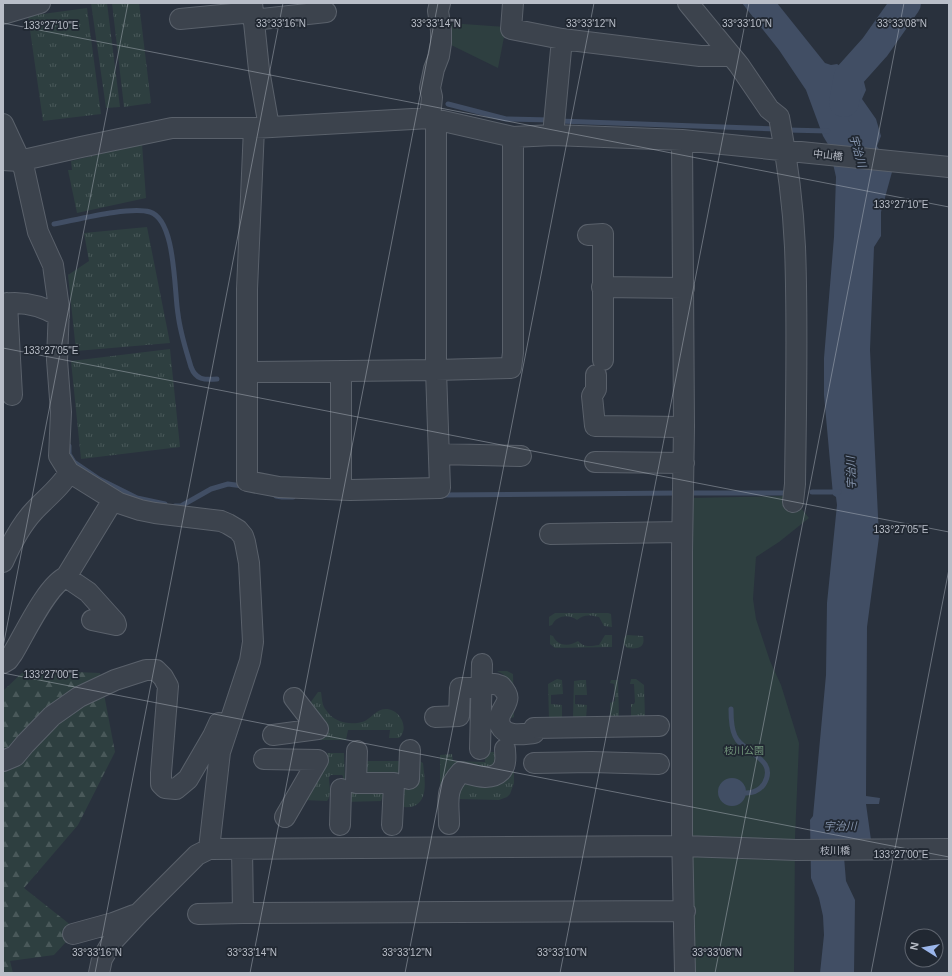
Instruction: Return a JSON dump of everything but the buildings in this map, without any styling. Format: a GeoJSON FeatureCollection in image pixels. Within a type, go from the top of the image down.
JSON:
{"type":"FeatureCollection","features":[{"type":"Feature","properties":{"kind":"street"},"geometry":{"type":"LineString","coordinates":[[3,14],[40,3]]}},
{"type":"Feature","properties":{"kind":"street"},"geometry":{"type":"LineString","coordinates":[[252,12],[261,128],[247,288],[247,481],[279,487],[341,490],[440,488],[436,370],[433,118],[430,88],[441,43],[441,30],[438,11],[440,3]]}},
{"type":"Feature","properties":{"kind":"street"},"geometry":{"type":"LineString","coordinates":[[513,3],[511,29],[562,39],[700,56],[731,56]]}},
{"type":"Feature","properties":{"kind":"street"},"geometry":{"type":"LineString","coordinates":[[688,3],[731,56],[769,109],[779,116],[791,151],[796,345],[795,484],[793,502]]}},
{"type":"Feature","properties":{"kind":"street"},"geometry":{"type":"LineString","coordinates":[[180,19],[252,12],[326,12]]}},
{"type":"Feature","properties":{"kind":"street"},"geometry":{"type":"LineString","coordinates":[[554,122],[562,39]]}},
{"type":"Feature","properties":{"kind":"street","name":"中山橋"},"geometry":{"type":"LineString","coordinates":[[11,161],[172,128],[261,128],[433,118],[513,137],[554,122],[682,140],[949,167]]}},
{"type":"Feature","properties":{"kind":"street"},"geometry":{"type":"LineString","coordinates":[[3,124],[11,161],[24,169],[38,232],[53,265],[59,308],[57,360],[61,412],[59,456],[69,472],[113,500],[140,510],[221,521],[238,530],[243,536],[249,563],[253,642],[250,661],[220,752],[209,849],[197,855],[112,942],[102,959],[99,973]]}},
{"type":"Feature","properties":{"kind":"street"},"geometry":{"type":"LineString","coordinates":[[247,372],[511,368],[513,354],[513,137]]}},
{"type":"Feature","properties":{"kind":"street"},"geometry":{"type":"LineString","coordinates":[[682,140],[684,288],[684,463],[682,532],[683,846],[686,973]]}},
{"type":"Feature","properties":{"kind":"street"},"geometry":{"type":"LineString","coordinates":[[588,235],[603,234],[599,368],[596,389],[592,396],[594,426],[684,427]]}},
{"type":"Feature","properties":{"kind":"street"},"geometry":{"type":"LineString","coordinates":[[602,287],[684,288]]}},
{"type":"Feature","properties":{"kind":"street"},"geometry":{"type":"LineString","coordinates":[[12,395],[5,303],[17,302],[30,305],[50,311],[59,316]]}},
{"type":"Feature","properties":{"kind":"street"},"geometry":{"type":"LineString","coordinates":[[341,490],[342,371]]}},
{"type":"Feature","properties":{"kind":"street"},"geometry":{"type":"LineString","coordinates":[[439,454],[522,456]]}},
{"type":"Feature","properties":{"kind":"street"},"geometry":{"type":"LineString","coordinates":[[595,462],[684,463]]}},
{"type":"Feature","properties":{"kind":"street"},"geometry":{"type":"LineString","coordinates":[[3,562],[24,523],[66,479],[69,472]]}},
{"type":"Feature","properties":{"kind":"street"},"geometry":{"type":"LineString","coordinates":[[3,663],[8,660],[13,653],[43,601],[58,581],[66,577],[113,500]]}},
{"type":"Feature","properties":{"kind":"street"},"geometry":{"type":"LineString","coordinates":[[550,534],[682,532]]}},
{"type":"Feature","properties":{"kind":"street"},"geometry":{"type":"LineString","coordinates":[[66,577],[88,592],[116,625],[92,620]]}},
{"type":"Feature","properties":{"kind":"street"},"geometry":{"type":"LineString","coordinates":[[480,749],[482,664]]}},
{"type":"Feature","properties":{"kind":"street"},"geometry":{"type":"LineString","coordinates":[[3,761],[15,756],[52,716],[79,697],[115,680],[146,670],[156,670],[163,677],[168,686],[161,784],[165,788],[176,788],[188,779],[213,736],[237,680],[244,680]]}},
{"type":"Feature","properties":{"kind":"street"},"geometry":{"type":"LineString","coordinates":[[435,717],[459,716],[460,688],[495,684],[501,686],[507,695],[506,704],[499,721],[504,731],[509,734],[534,731],[659,726]]}},
{"type":"Feature","properties":{"kind":"street"},"geometry":{"type":"LineString","coordinates":[[273,735],[318,729],[294,698]]}},
{"type":"Feature","properties":{"kind":"street"},"geometry":{"type":"LineString","coordinates":[[449,824],[448,790],[453,781],[461,772],[481,777],[493,777],[497,775],[504,767],[506,761],[505,749]]}},
{"type":"Feature","properties":{"kind":"street"},"geometry":{"type":"LineString","coordinates":[[409,779],[410,750]]}},
{"type":"Feature","properties":{"kind":"street"},"geometry":{"type":"LineString","coordinates":[[357,751],[356,784],[394,783],[392,825]]}},
{"type":"Feature","properties":{"kind":"street"},"geometry":{"type":"LineString","coordinates":[[264,759],[318,760],[285,817]]}},
{"type":"Feature","properties":{"kind":"street"},"geometry":{"type":"LineString","coordinates":[[534,763],[592,762],[660,764]]}},
{"type":"Feature","properties":{"kind":"street"},"geometry":{"type":"LineString","coordinates":[[340,825],[341,788]]}},
{"type":"Feature","properties":{"kind":"street","name":"枝川橋"},"geometry":{"type":"LineString","coordinates":[[209,849],[683,846],[796,850],[949,849]]}},
{"type":"Feature","properties":{"kind":"street"},"geometry":{"type":"LineString","coordinates":[[242,849],[243,913]]}},
{"type":"Feature","properties":{"kind":"street"},"geometry":{"type":"LineString","coordinates":[[198,914],[684,911]]}},
{"type":"Feature","properties":{"kind":"street"},"geometry":{"type":"LineString","coordinates":[[73,934],[113,923],[138,914]]}},
{"type":"Feature","properties":{"kind":"green space"},"geometry":{"type":"Polygon","coordinates":[[[91,3],[107,3],[120,107],[106,108],[91,3]]]}},
{"type":"Feature","properties":{"kind":"green space"},"geometry":{"type":"Polygon","coordinates":[[[112,3],[139,3],[151,103],[124,107],[112,3]]]}},
{"type":"Feature","properties":{"kind":"green space"},"geometry":{"type":"Polygon","coordinates":[[[87,8],[101,114],[43,121],[28,16],[87,8]]]}},
{"type":"Feature","properties":{"kind":"green space"},"geometry":{"type":"Polygon","coordinates":[[[450,23],[506,27],[498,68],[449,44],[450,23]]]}},
{"type":"Feature","properties":{"kind":"green space"},"geometry":{"type":"Polygon","coordinates":[[[142,144],[146,198],[77,213],[68,170],[72,170],[71,161],[142,144]]]}},
{"type":"Feature","properties":{"kind":"green space"},"geometry":{"type":"Polygon","coordinates":[[[147,227],[170,343],[76,351],[68,275],[89,261],[84,233],[147,227]]]}},
{"type":"Feature","properties":{"kind":"green space"},"geometry":{"type":"Polygon","coordinates":[[[170,349],[180,447],[81,459],[71,361],[170,349]]]}},
{"type":"Feature","properties":{"kind":"green space","name":"枝川公園"},"geometry":{"type":"Polygon","coordinates":[[[788,496],[797,503],[809,518],[779,542],[756,557],[753,599],[756,619],[770,661],[781,685],[799,743],[795,838],[794,973],[691,973],[689,498],[788,496]]]}},
{"type":"Feature","properties":{"kind":"green space"},"geometry":{"type":"Polygon","coordinates":[[[555,613],[608,613],[611,614],[612,627],[604,626],[599,617],[590,615],[577,620],[563,616],[549,626],[549,617],[555,613]]]}},
{"type":"Feature","properties":{"kind":"green space"},"geometry":{"type":"Polygon","coordinates":[[[550,635],[553,636],[560,644],[567,645],[578,641],[585,646],[590,646],[599,645],[605,635],[612,635],[612,647],[555,648],[550,644],[550,635]]]}},
{"type":"Feature","properties":{"kind":"green space"},"geometry":{"type":"Polygon","coordinates":[[[627,635],[643,636],[644,640],[642,646],[637,648],[627,648],[624,645],[624,638],[627,635]]]}},
{"type":"Feature","properties":{"kind":"green space"},"geometry":{"type":"Polygon","coordinates":[[[25,670],[100,673],[115,752],[78,825],[24,888],[77,930],[54,955],[10,961],[13,973],[3,973],[3,691],[25,670]]]}},
{"type":"Feature","properties":{"kind":"green space"},"geometry":{"type":"Polygon","coordinates":[[[497,671],[507,671],[513,674],[514,717],[509,719],[507,679],[503,674],[497,671]]]}},
{"type":"Feature","properties":{"kind":"green space"},"geometry":{"type":"Polygon","coordinates":[[[557,679],[562,680],[563,694],[551,695],[551,704],[562,705],[562,719],[549,718],[548,684],[557,679]]]}},
{"type":"Feature","properties":{"kind":"green space"},"geometry":{"type":"Polygon","coordinates":[[[631,679],[636,679],[644,685],[645,718],[631,718],[631,704],[634,704],[635,702],[634,684],[630,684],[631,679]]]}},
{"type":"Feature","properties":{"kind":"green space"},"geometry":{"type":"Polygon","coordinates":[[[586,680],[587,695],[575,695],[575,704],[587,705],[586,719],[573,717],[574,681],[586,680]]]}},
{"type":"Feature","properties":{"kind":"green space"},"geometry":{"type":"Polygon","coordinates":[[[611,680],[618,680],[619,716],[615,718],[610,718],[610,703],[615,701],[614,684],[610,683],[611,680]]]}},
{"type":"Feature","properties":{"kind":"green space"},"geometry":{"type":"Polygon","coordinates":[[[318,692],[321,692],[322,702],[329,714],[338,721],[355,723],[365,721],[380,710],[386,709],[395,712],[399,716],[402,720],[404,730],[399,738],[389,738],[390,730],[348,730],[346,740],[290,740],[308,706],[318,692]]]}},
{"type":"Feature","properties":{"kind":"green space"},"geometry":{"type":"Polygon","coordinates":[[[489,752],[499,754],[497,768],[474,770],[440,800],[440,755],[452,754],[453,761],[485,762],[485,754],[489,752]]]}},
{"type":"Feature","properties":{"kind":"green space"},"geometry":{"type":"Polygon","coordinates":[[[514,752],[514,783],[510,794],[507,797],[499,800],[458,799],[454,788],[514,752]]]}},
{"type":"Feature","properties":{"kind":"green space"},"geometry":{"type":"Polygon","coordinates":[[[327,753],[344,753],[346,781],[381,782],[383,796],[381,801],[343,802],[342,775],[331,775],[329,777],[330,793],[327,801],[304,800],[328,756],[327,753]]]}},
{"type":"Feature","properties":{"kind":"green space"},"geometry":{"type":"Polygon","coordinates":[[[418,760],[423,763],[425,786],[423,797],[420,802],[413,807],[400,807],[400,804],[363,777],[364,761],[399,761],[401,763],[418,760]]]}},
{"type":"Feature","properties":{"kind":"water","name":"宇治川"},"geometry":{"type":"Polygon","coordinates":[[[742,3],[777,3],[825,63],[831,65],[837,64],[864,82],[866,90],[862,99],[876,119],[881,136],[877,146],[892,172],[881,212],[881,236],[874,247],[870,350],[879,537],[867,627],[866,796],[880,798],[879,804],[866,804],[871,840],[844,857],[846,881],[855,900],[854,973],[820,973],[824,935],[823,916],[819,898],[811,878],[810,820],[813,816],[826,675],[827,603],[837,505],[836,497],[833,495],[824,395],[824,358],[834,237],[836,177],[829,146],[823,136],[806,90],[779,50],[742,3]]]}},
{"type":"Feature","properties":{"kind":"water"},"geometry":{"type":"Polygon","coordinates":[[[732,778],[742,782],[746,792],[742,802],[732,806],[722,802],[718,792],[722,782],[732,778]]]}},
{"type":"Feature","properties":{"kind":"waterway"},"geometry":{"type":"LineString","coordinates":[[844,102],[849,76],[875,47],[906,3]]}},
{"type":"Feature","properties":{"kind":"waterway"},"geometry":{"type":"LineString","coordinates":[[448,104],[506,119],[551,120]]}},
{"type":"Feature","properties":{"kind":"waterway"},"geometry":{"type":"LineString","coordinates":[[559,121],[777,129]]}},
{"type":"Feature","properties":{"kind":"waterway"},"geometry":{"type":"LineString","coordinates":[[787,130],[828,131]]}},
{"type":"Feature","properties":{"kind":"waterway"},"geometry":{"type":"LineString","coordinates":[[54,224],[102,214],[129,211],[150,212],[159,218],[165,228],[169,242],[179,321],[191,367],[198,377],[217,379]]}},
{"type":"Feature","properties":{"kind":"waterway"},"geometry":{"type":"LineString","coordinates":[[69,446],[69,454],[74,462],[99,479],[137,498],[165,504]]}},
{"type":"Feature","properties":{"kind":"waterway"},"geometry":{"type":"LineString","coordinates":[[175,506],[181,506],[211,489],[228,484],[243,486]]}},
{"type":"Feature","properties":{"kind":"waterway"},"geometry":{"type":"LineString","coordinates":[[812,492],[839,492]]}},
{"type":"Feature","properties":{"kind":"waterway"},"geometry":{"type":"LineString","coordinates":[[439,495],[679,493]]}},
{"type":"Feature","properties":{"kind":"waterway"},"geometry":{"type":"LineString","coordinates":[[687,493],[788,493]]}},
{"type":"Feature","properties":{"kind":"waterway"},"geometry":{"type":"LineString","coordinates":[[276,496],[293,497]]}},
{"type":"Feature","properties":{"kind":"waterway"},"geometry":{"type":"LineString","coordinates":[[731,709],[732,726],[735,736],[739,742],[758,757],[767,768],[767,775],[764,784],[756,791],[746,793]]}}]}
